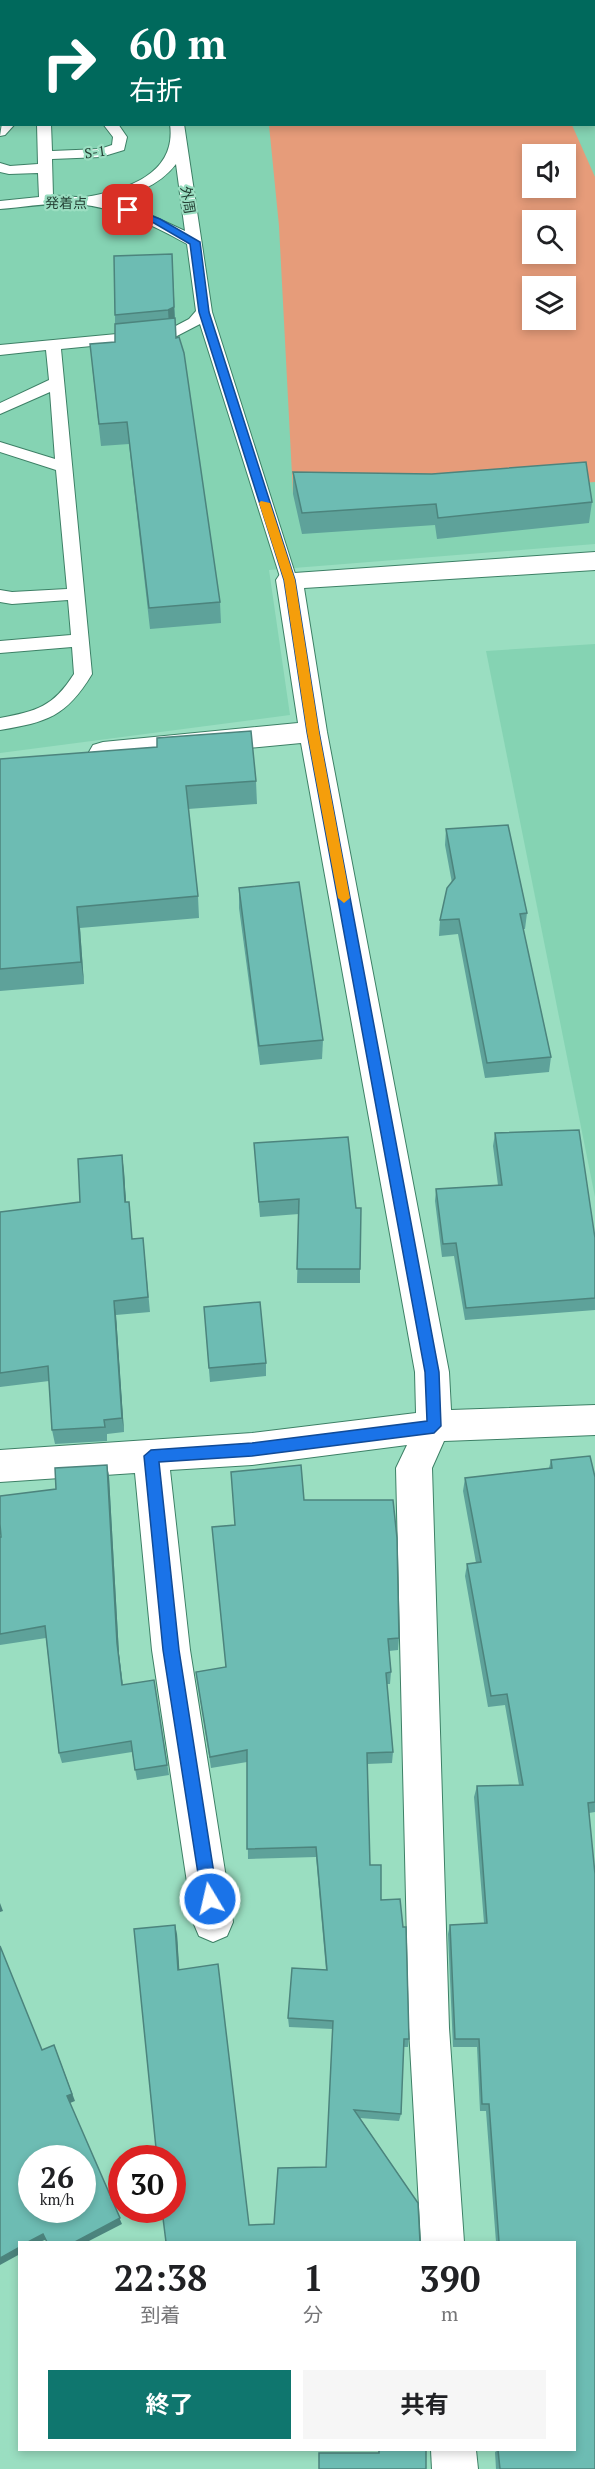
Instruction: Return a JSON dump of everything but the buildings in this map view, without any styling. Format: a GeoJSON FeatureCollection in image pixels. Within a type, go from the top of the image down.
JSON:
{"type":"FeatureCollection","features":[{"type":"Feature","properties":{"kind":"street"},"geometry":{"type":"LineString","coordinates":[[442,2241],[429,2016],[414,1468],[434,1426],[432,1372],[313,732],[289,580],[595,561]]}},
{"type":"Feature","properties":{"kind":"street"},"geometry":{"type":"LineString","coordinates":[[82,754],[313,732]]}},
{"type":"Feature","properties":{"kind":"street"},"geometry":{"type":"LineString","coordinates":[[0,1466],[252,1449],[434,1426],[595,1420]]}},
{"type":"Feature","properties":{"kind":"street"},"geometry":{"type":"LineString","coordinates":[[151,1456],[171,1650],[213,1922]]}},
{"type":"Feature","properties":{"kind":"street"},"geometry":{"type":"LineString","coordinates":[[454,2451],[455,2469]]}},
{"type":"Feature","properties":{"kind":"lane"},"geometry":{"type":"LineString","coordinates":[[44,126],[46,202]]}},
{"type":"Feature","properties":{"kind":"lane","name":"S-1"},"geometry":{"type":"LineString","coordinates":[[45,161],[101,153],[119,147],[120,137],[112,126]]}},
{"type":"Feature","properties":{"kind":"lane","name":"外周"},"geometry":{"type":"LineString","coordinates":[[177,126],[204,312],[289,580]]}},
{"type":"Feature","properties":{"kind":"lane"},"geometry":{"type":"LineString","coordinates":[[78,200],[124,193],[154,176],[169,164],[178,141]]}},
{"type":"Feature","properties":{"kind":"lane"},"geometry":{"type":"LineString","coordinates":[[0,167],[9,170],[45,161]]}},
{"type":"Feature","properties":{"kind":"lane","name":"発着点"},"geometry":{"type":"LineString","coordinates":[[0,205],[78,200],[128,210],[157,221],[195,242]]}},
{"type":"Feature","properties":{"kind":"lane"},"geometry":{"type":"LineString","coordinates":[[0,350],[173,333],[194,322],[204,312]]}},
{"type":"Feature","properties":{"kind":"lane"},"geometry":{"type":"LineString","coordinates":[[0,724],[47,715],[68,700],[83,674],[53,344]]}},
{"type":"Feature","properties":{"kind":"lane"},"geometry":{"type":"LineString","coordinates":[[0,410],[56,383]]}},
{"type":"Feature","properties":{"kind":"lane"},"geometry":{"type":"LineString","coordinates":[[0,447],[64,467]]}},
{"type":"Feature","properties":{"kind":"lane"},"geometry":{"type":"LineString","coordinates":[[0,596],[12,598],[76,594]]}},
{"type":"Feature","properties":{"kind":"lane"},"geometry":{"type":"LineString","coordinates":[[0,647],[80,640]]}},
{"type":"Feature","properties":{"kind":"shaded area"},"geometry":{"type":"Polygon","coordinates":[[[0,126],[595,126],[595,544],[269,570],[290,715],[0,753],[0,126]]]}},
{"type":"Feature","properties":{"kind":"shaded area"},"geometry":{"type":"Polygon","coordinates":[[[269,126],[572,126],[595,177],[595,482],[412,495],[293,494],[279,226],[269,126]]]}},
{"type":"Feature","properties":{"kind":"shaded area"},"geometry":{"type":"Polygon","coordinates":[[[595,644],[595,1197],[486,651],[595,644]]]}},
{"type":"Feature","properties":{"kind":"slow traffic"},"geometry":{"type":"LineString","coordinates":[[265,503],[289,580],[313,732],[344,898]]}},
{"type":"Feature","properties":{"kind":"route"},"geometry":{"type":"LineString","coordinates":[[128,210],[157,221],[195,242],[204,312],[289,580],[313,732],[432,1372],[434,1426],[252,1449],[151,1456],[171,1650],[210,1899]]}}]}
